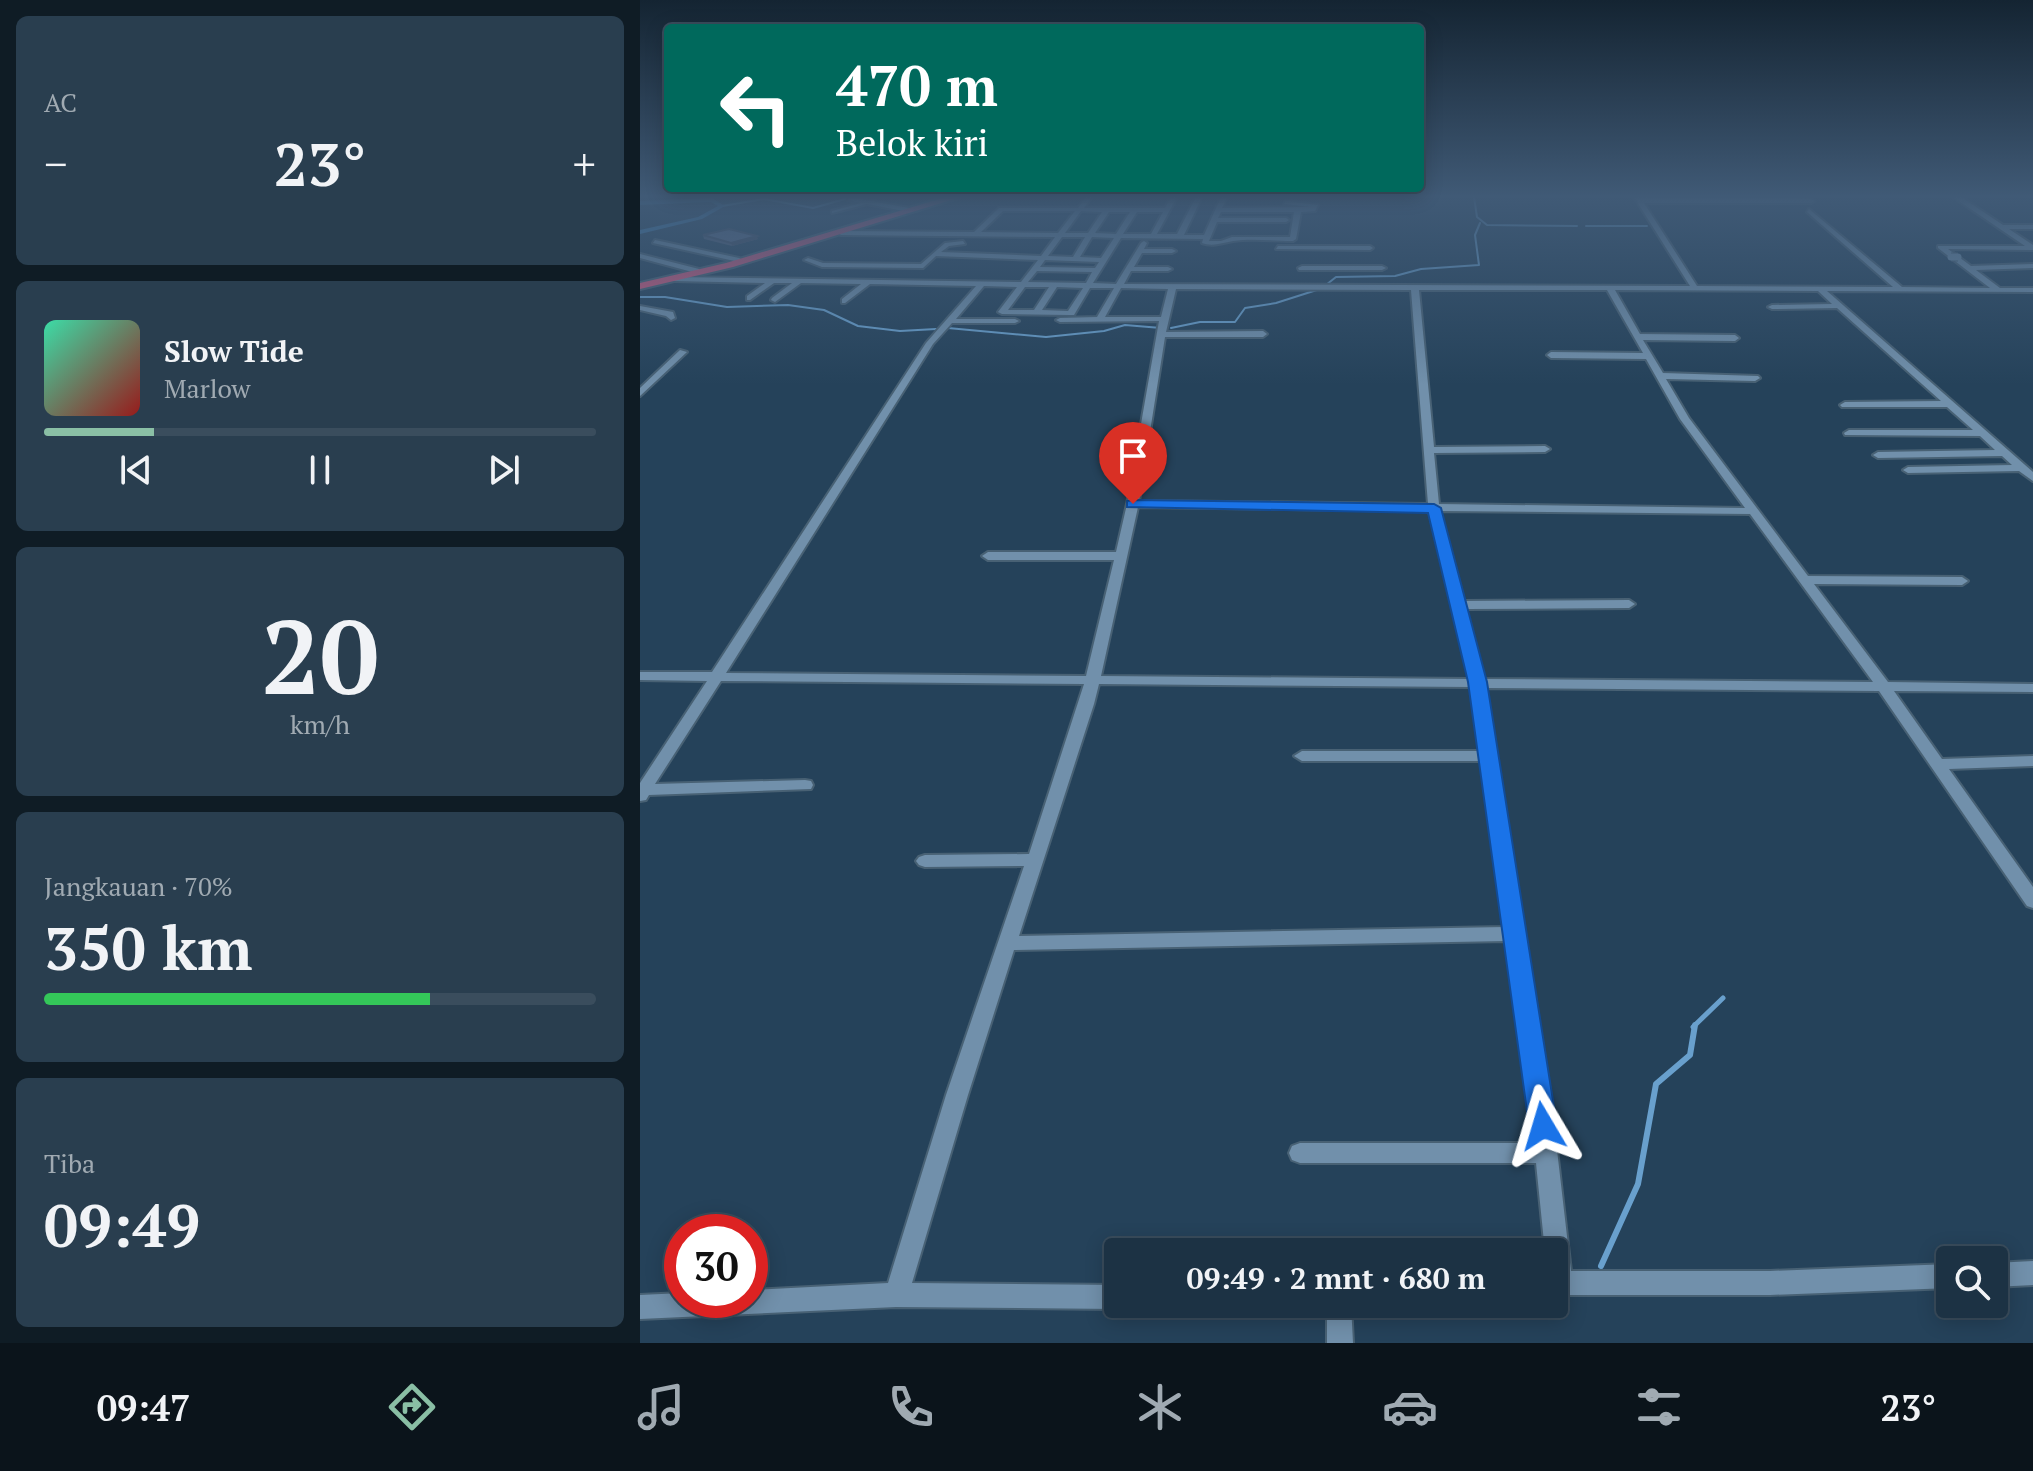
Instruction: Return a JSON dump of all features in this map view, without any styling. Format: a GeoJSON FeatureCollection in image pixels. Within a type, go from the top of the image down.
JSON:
{"type":"FeatureCollection","features":[{"type":"Feature","properties":{"kind":"highway"},"geometry":{"type":"LineString","coordinates":[[641,283],[739,260]]}},
{"type":"Feature","properties":{"kind":"highway"},"geometry":{"type":"LineString","coordinates":[[641,283],[674,279],[744,260]]}},
{"type":"Feature","properties":{"kind":"street"},"geometry":{"type":"LineString","coordinates":[[654,260],[696,271]]}},
{"type":"Feature","properties":{"kind":"street"},"geometry":{"type":"LineString","coordinates":[[808,260],[817,265],[923,266]]}},
{"type":"Feature","properties":{"kind":"street"},"geometry":{"type":"LineString","coordinates":[[905,283],[929,260]]}},
{"type":"Feature","properties":{"kind":"street"},"geometry":{"type":"LineString","coordinates":[[1041,260],[1001,312],[1263,334]]}},
{"type":"Feature","properties":{"kind":"street"},"geometry":{"type":"LineString","coordinates":[[1085,260],[1106,261]]}},
{"type":"Feature","properties":{"kind":"street"},"geometry":{"type":"LineString","coordinates":[[1099,320],[1135,260]]}},
{"type":"Feature","properties":{"kind":"street"},"geometry":{"type":"LineString","coordinates":[[1300,286],[1303,260]]}},
{"type":"Feature","properties":{"kind":"street"},"geometry":{"type":"LineString","coordinates":[[1677,260],[1696,290]]}},
{"type":"Feature","properties":{"kind":"street"},"geometry":{"type":"LineString","coordinates":[[1866,260],[1901,290]]}},
{"type":"Feature","properties":{"kind":"street"},"geometry":{"type":"LineString","coordinates":[[1958,260],[1997,289]]}},
{"type":"Feature","properties":{"kind":"street"},"geometry":{"type":"LineString","coordinates":[[1997,260],[2033,262]]}},
{"type":"Feature","properties":{"kind":"street"},"geometry":{"type":"LineString","coordinates":[[1069,317],[1095,270],[1106,261]]}},
{"type":"Feature","properties":{"kind":"street"},"geometry":{"type":"LineString","coordinates":[[1123,262],[1169,273],[1300,286],[2033,290]]}},
{"type":"Feature","properties":{"kind":"street"},"geometry":{"type":"LineString","coordinates":[[1969,268],[2033,262]]}},
{"type":"Feature","properties":{"kind":"street"},"geometry":{"type":"LineString","coordinates":[[2008,263],[2033,262]]}},
{"type":"Feature","properties":{"kind":"street"},"geometry":{"type":"LineString","coordinates":[[830,282],[849,266]]}},
{"type":"Feature","properties":{"kind":"street"},"geometry":{"type":"LineString","coordinates":[[1302,268],[1382,268]]}},
{"type":"Feature","properties":{"kind":"street"},"geometry":{"type":"LineString","coordinates":[[1033,269],[1095,270]]}},
{"type":"Feature","properties":{"kind":"street"},"geometry":{"type":"LineString","coordinates":[[674,279],[982,284],[1088,282],[1117,286],[1169,273]]}},
{"type":"Feature","properties":{"kind":"street"},"geometry":{"type":"LineString","coordinates":[[1126,278],[1169,273]]}},
{"type":"Feature","properties":{"kind":"street"},"geometry":{"type":"LineString","coordinates":[[896,1295],[1094,679],[1133,504],[1169,273]]}},
{"type":"Feature","properties":{"kind":"street"},"geometry":{"type":"LineString","coordinates":[[1023,281],[1055,284],[1088,282]]}},
{"type":"Feature","properties":{"kind":"street"},"geometry":{"type":"LineString","coordinates":[[750,298],[772,282]]}},
{"type":"Feature","properties":{"kind":"street"},"geometry":{"type":"LineString","coordinates":[[775,300],[798,282]]}},
{"type":"Feature","properties":{"kind":"street"},"geometry":{"type":"LineString","coordinates":[[845,301],[867,283]]}},
{"type":"Feature","properties":{"kind":"street"},"geometry":{"type":"LineString","coordinates":[[643,788],[876,425],[948,321],[982,284]]}},
{"type":"Feature","properties":{"kind":"street"},"geometry":{"type":"LineString","coordinates":[[1036,313],[1055,284]]}},
{"type":"Feature","properties":{"kind":"street"},"geometry":{"type":"LineString","coordinates":[[1415,287],[1434,508],[1478,682],[1546,1153],[1553,1238]]}},
{"type":"Feature","properties":{"kind":"street"},"geometry":{"type":"LineString","coordinates":[[1610,289],[1685,419],[1883,686],[2033,901]]}},
{"type":"Feature","properties":{"kind":"street"},"geometry":{"type":"LineString","coordinates":[[1821,290],[2033,478]]}},
{"type":"Feature","properties":{"kind":"street"},"geometry":{"type":"LineString","coordinates":[[1772,307],[1837,306]]}},
{"type":"Feature","properties":{"kind":"street"},"geometry":{"type":"LineString","coordinates":[[640,308],[670,314],[671,318]]}},
{"type":"Feature","properties":{"kind":"street"},"geometry":{"type":"LineString","coordinates":[[948,321],[1069,317]]}},
{"type":"Feature","properties":{"kind":"street"},"geometry":{"type":"LineString","coordinates":[[1637,337],[1735,338]]}},
{"type":"Feature","properties":{"kind":"street"},"geometry":{"type":"LineString","coordinates":[[640,393],[683,352]]}},
{"type":"Feature","properties":{"kind":"street"},"geometry":{"type":"LineString","coordinates":[[1551,355],[1648,356]]}},
{"type":"Feature","properties":{"kind":"street"},"geometry":{"type":"LineString","coordinates":[[1660,376],[1755,378]]}},
{"type":"Feature","properties":{"kind":"street"},"geometry":{"type":"LineString","coordinates":[[1845,405],[1948,404]]}},
{"type":"Feature","properties":{"kind":"street"},"geometry":{"type":"LineString","coordinates":[[1849,433],[1980,433]]}},
{"type":"Feature","properties":{"kind":"street"},"geometry":{"type":"LineString","coordinates":[[1429,450],[1545,449]]}},
{"type":"Feature","properties":{"kind":"street"},"geometry":{"type":"LineString","coordinates":[[1878,455],[2004,453]]}},
{"type":"Feature","properties":{"kind":"street"},"geometry":{"type":"LineString","coordinates":[[1908,470],[2022,468]]}},
{"type":"Feature","properties":{"kind":"street"},"geometry":{"type":"LineString","coordinates":[[1133,504],[1753,511]]}},
{"type":"Feature","properties":{"kind":"street"},"geometry":{"type":"LineString","coordinates":[[988,556],[1120,556]]}},
{"type":"Feature","properties":{"kind":"street"},"geometry":{"type":"LineString","coordinates":[[1804,580],[1962,581]]}},
{"type":"Feature","properties":{"kind":"street"},"geometry":{"type":"LineString","coordinates":[[1460,605],[1629,604]]}},
{"type":"Feature","properties":{"kind":"street"},"geometry":{"type":"LineString","coordinates":[[640,676],[2033,688]]}},
{"type":"Feature","properties":{"kind":"street"},"geometry":{"type":"LineString","coordinates":[[1302,756],[1487,756]]}},
{"type":"Feature","properties":{"kind":"street"},"geometry":{"type":"LineString","coordinates":[[1937,764],[2033,761]]}},
{"type":"Feature","properties":{"kind":"street"},"geometry":{"type":"LineString","coordinates":[[643,788],[805,785]]}},
{"type":"Feature","properties":{"kind":"street"},"geometry":{"type":"LineString","coordinates":[[925,861],[1036,860]]}},
{"type":"Feature","properties":{"kind":"street"},"geometry":{"type":"LineString","coordinates":[[1008,943],[1515,934]]}},
{"type":"Feature","properties":{"kind":"street"},"geometry":{"type":"LineString","coordinates":[[1300,1153],[1546,1153]]}},
{"type":"Feature","properties":{"kind":"street"},"geometry":{"type":"LineString","coordinates":[[2008,1275],[2032,1275]]}},
{"type":"Feature","properties":{"kind":"street"},"geometry":{"type":"LineString","coordinates":[[1568,1283],[1770,1283],[1936,1277]]}},
{"type":"Feature","properties":{"kind":"street"},"geometry":{"type":"LineString","coordinates":[[640,1307],[896,1295],[1104,1297]]}},
{"type":"Feature","properties":{"kind":"street"},"geometry":{"type":"LineString","coordinates":[[1339,1318],[1340,1343]]}},
{"type":"Feature","properties":{"kind":"waterway"},"geometry":{"type":"LineString","coordinates":[[1326,285],[1336,277],[1395,276],[1421,269],[1479,265],[1478,260]]}},
{"type":"Feature","properties":{"kind":"waterway"},"geometry":{"type":"LineString","coordinates":[[1171,328],[1200,322],[1235,322],[1245,308],[1276,303],[1323,288]]}},
{"type":"Feature","properties":{"kind":"waterway"},"geometry":{"type":"LineString","coordinates":[[640,297],[665,297],[727,307],[788,305],[824,310],[858,326],[900,331],[936,329]]}},
{"type":"Feature","properties":{"kind":"waterway"},"geometry":{"type":"LineString","coordinates":[[948,328],[1046,337],[1104,331],[1125,325],[1161,328]]}},
{"type":"Feature","properties":{"kind":"waterway"},"geometry":{"type":"LineString","coordinates":[[1695,1025],[1723,998]]}},
{"type":"Feature","properties":{"kind":"waterway"},"geometry":{"type":"LineString","coordinates":[[1601,1266],[1638,1184],[1656,1084],[1690,1055],[1695,1025]]}},
{"type":"Feature","properties":{"kind":"route"},"geometry":{"type":"LineString","coordinates":[[1133,504],[1434,508],[1478,682],[1543,1126]]}}]}
